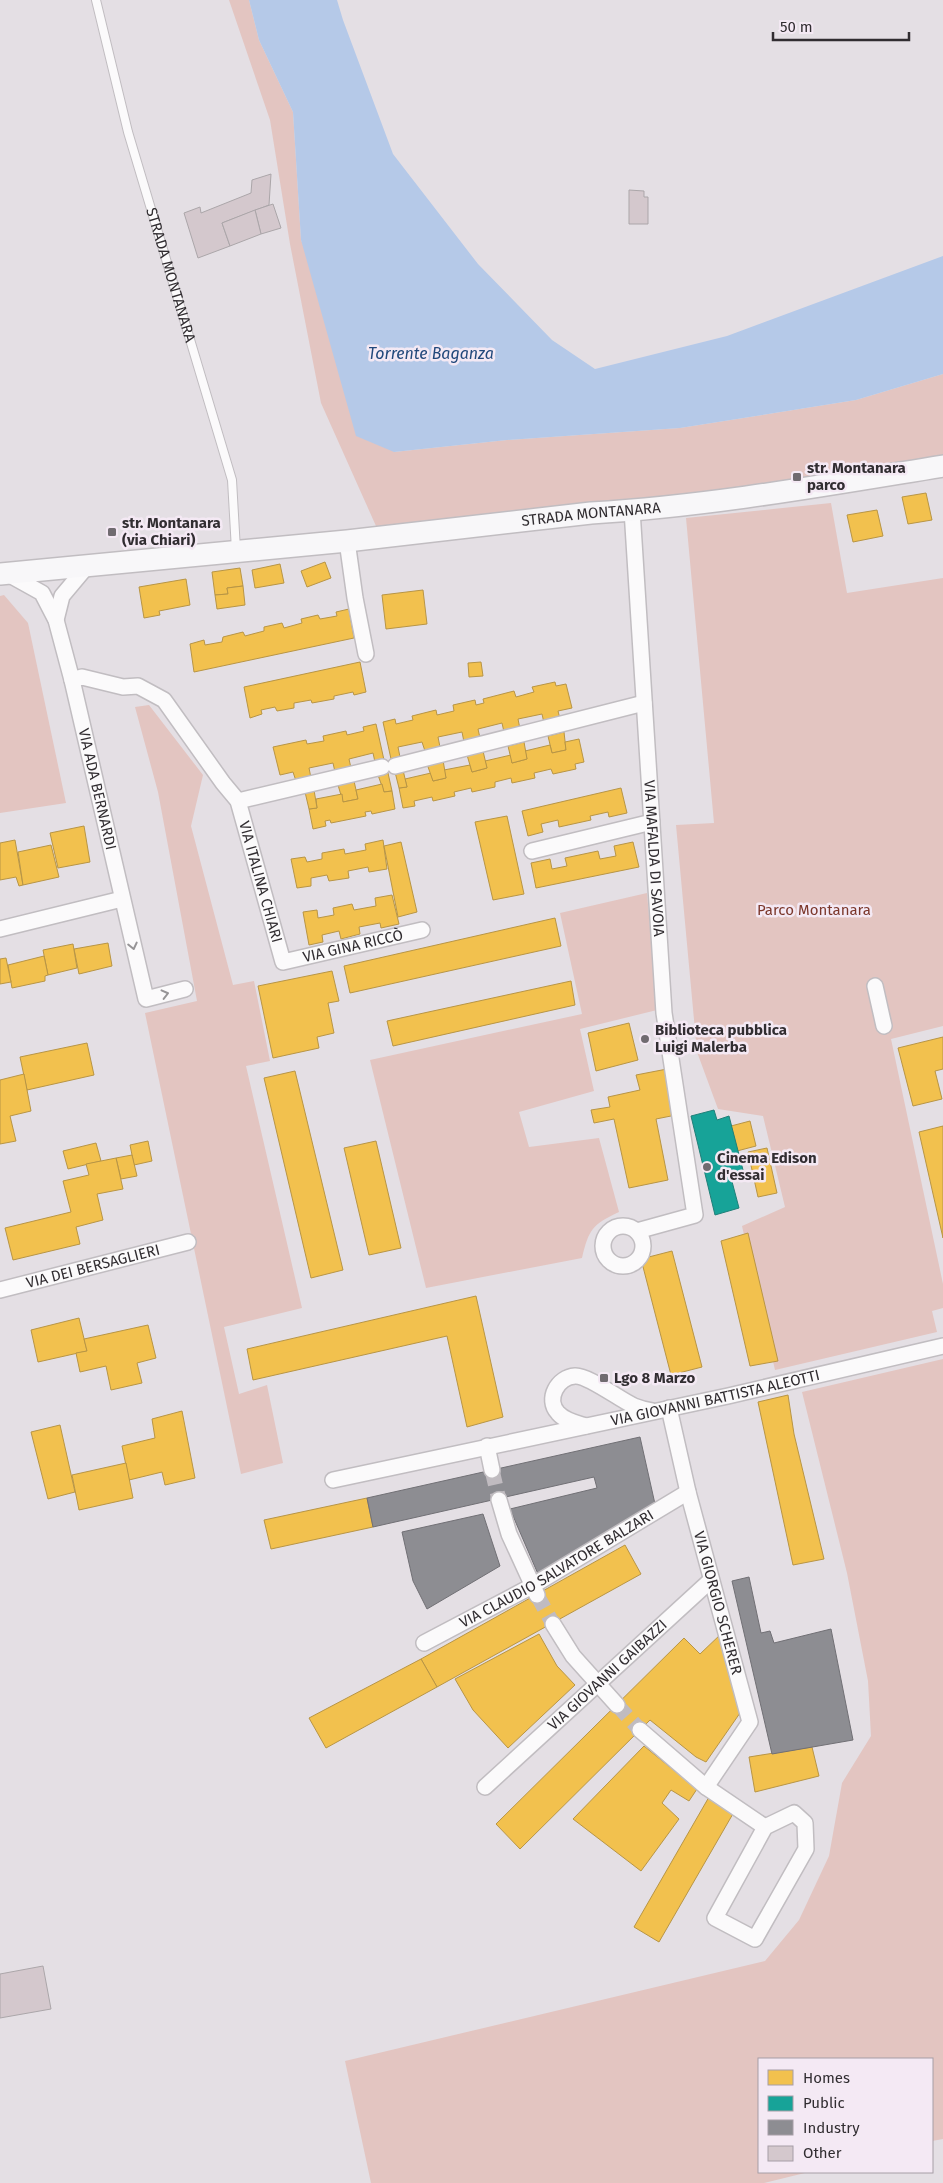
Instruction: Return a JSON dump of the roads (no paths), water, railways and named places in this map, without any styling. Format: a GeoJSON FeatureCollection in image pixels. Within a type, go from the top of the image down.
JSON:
{"type":"FeatureCollection","features":[{"type":"Feature","properties":{"kind":"street","name":"STRADA MONTANARA"},"geometry":{"type":"LineString","coordinates":[[3,574],[347,541],[754,496],[943,466]]}},
{"type":"Feature","properties":{"kind":"street","name":"VIA MAFALDA DI SAVOIA"},"geometry":{"type":"LineString","coordinates":[[632,510],[664,1013],[695,1215],[637,1231]]}},
{"type":"Feature","properties":{"kind":"street"},"geometry":{"type":"LineString","coordinates":[[347,541],[355,598],[366,654]]}},
{"type":"Feature","properties":{"kind":"street"},"geometry":{"type":"LineString","coordinates":[[56,620],[62,596],[88,565]]}},
{"type":"Feature","properties":{"kind":"street"},"geometry":{"type":"LineString","coordinates":[[50,570],[62,596]]}},
{"type":"Feature","properties":{"kind":"street"},"geometry":{"type":"LineString","coordinates":[[42,593],[50,570]]}},
{"type":"Feature","properties":{"kind":"street"},"geometry":{"type":"LineString","coordinates":[[3,574],[42,593],[56,620],[72,680]]}},
{"type":"Feature","properties":{"kind":"street","name":"VIA ITALINA CHIARI"},"geometry":{"type":"LineString","coordinates":[[72,680],[82,677],[123,686],[138,686],[164,700],[238,801],[283,962]]}},
{"type":"Feature","properties":{"kind":"street","name":"VIA ADA BERNARDI"},"geometry":{"type":"LineString","coordinates":[[72,680],[146,999],[185,989]]}},
{"type":"Feature","properties":{"kind":"street","name":"VIA ITALINA CHIARI"},"geometry":{"type":"LineString","coordinates":[[238,801],[644,703]]}},
{"type":"Feature","properties":{"kind":"street"},"geometry":{"type":"LineString","coordinates":[[532,851],[652,822]]}},
{"type":"Feature","properties":{"kind":"street"},"geometry":{"type":"LineString","coordinates":[[0,929],[122,899]]}},
{"type":"Feature","properties":{"kind":"street","name":"VIA GINA RICCÒ"},"geometry":{"type":"LineString","coordinates":[[283,962],[422,930]]}},
{"type":"Feature","properties":{"kind":"street"},"geometry":{"type":"LineString","coordinates":[[874,986],[884,1026]]}},
{"type":"Feature","properties":{"kind":"street","name":"VIA DEI BERSAGLIERI"},"geometry":{"type":"LineString","coordinates":[[0,1290],[188,1242]]}},
{"type":"Feature","properties":{"kind":"street","name":"VIA GIOVANNI BATTISTA ALEOTTI"},"geometry":{"type":"LineString","coordinates":[[333,1480],[653,1412],[943,1346]]}},
{"type":"Feature","properties":{"kind":"street"},"geometry":{"type":"LineString","coordinates":[[587,1426],[567,1420],[557,1412],[553,1399],[555,1388],[560,1382],[577,1376],[635,1406],[653,1412]]}},
{"type":"Feature","properties":{"kind":"street","name":"VIA GIORGIO SCHERER"},"geometry":{"type":"LineString","coordinates":[[669,1408],[688,1492],[750,1722],[706,1787]]}},
{"type":"Feature","properties":{"kind":"street"},"geometry":{"type":"LineString","coordinates":[[486,1446],[492,1470]]}},
{"type":"Feature","properties":{"kind":"street","name":"VIA CLAUDIO SALVATORE BALZARI"},"geometry":{"type":"LineString","coordinates":[[424,1642],[534,1590],[688,1492]]}},
{"type":"Feature","properties":{"kind":"street"},"geometry":{"type":"LineString","coordinates":[[499,1500],[510,1534],[534,1590]]}},
{"type":"Feature","properties":{"kind":"street","name":"VIA GIOVANNI GAIBAZZI"},"geometry":{"type":"LineString","coordinates":[[485,1787],[506,1770],[711,1580]]}},
{"type":"Feature","properties":{"kind":"street"},"geometry":{"type":"LineString","coordinates":[[553,1624],[573,1656],[617,1705]]}},
{"type":"Feature","properties":{"kind":"street"},"geometry":{"type":"LineString","coordinates":[[640,1730],[706,1787],[765,1827]]}},
{"type":"Feature","properties":{"kind":"street"},"geometry":{"type":"LineString","coordinates":[[794,1813],[805,1823],[806,1849],[755,1938],[715,1918],[765,1827],[794,1813]]}},
{"type":"Feature","properties":{"kind":"lane","name":"STRADA MONTANARA"},"geometry":{"type":"LineString","coordinates":[[96,0],[128,132],[232,480],[236,552]]}},
{"type":"Feature","properties":{"kind":"water","name":"Torrente Baganza"},"geometry":{"type":"Polygon","coordinates":[[[249,0],[337,0],[393,154],[478,264],[552,340],[595,369],[727,336],[943,256],[943,374],[856,400],[680,428],[507,440],[394,452],[356,436],[301,240],[293,112],[259,40],[249,0]]]}},
{"type":"Feature","properties":{"kind":"tunnel"},"geometry":{"type":"LineString","coordinates":[[492,1470],[499,1500]]}},
{"type":"Feature","properties":{"kind":"tunnel"},"geometry":{"type":"LineString","coordinates":[[537,1595],[553,1624]]}},
{"type":"Feature","properties":{"kind":"tunnel"},"geometry":{"type":"LineString","coordinates":[[617,1705],[640,1730]]}},
{"type":"Feature","properties":{"kind":"place","name":"str. Montanara parco"},"geometry":{"type":"Point","coordinates":[797,477]}},
{"type":"Feature","properties":{"kind":"place","name":"str. Montanara (via Chiari)"},"geometry":{"type":"Point","coordinates":[112,532]}},
{"type":"Feature","properties":{"kind":"place","name":"Biblioteca pubblica Luigi Malerba"},"geometry":{"type":"Point","coordinates":[645,1039]}},
{"type":"Feature","properties":{"kind":"place","name":"Cinema Edison d'essai"},"geometry":{"type":"Point","coordinates":[707,1167]}},
{"type":"Feature","properties":{"kind":"place","name":"Lgo 8 Marzo"},"geometry":{"type":"Point","coordinates":[604,1378]}},
{"type":"Feature","properties":{"kind":"park label","name":"Parco Montanara"},"geometry":{"type":"Point","coordinates":[814,910]}}]}
